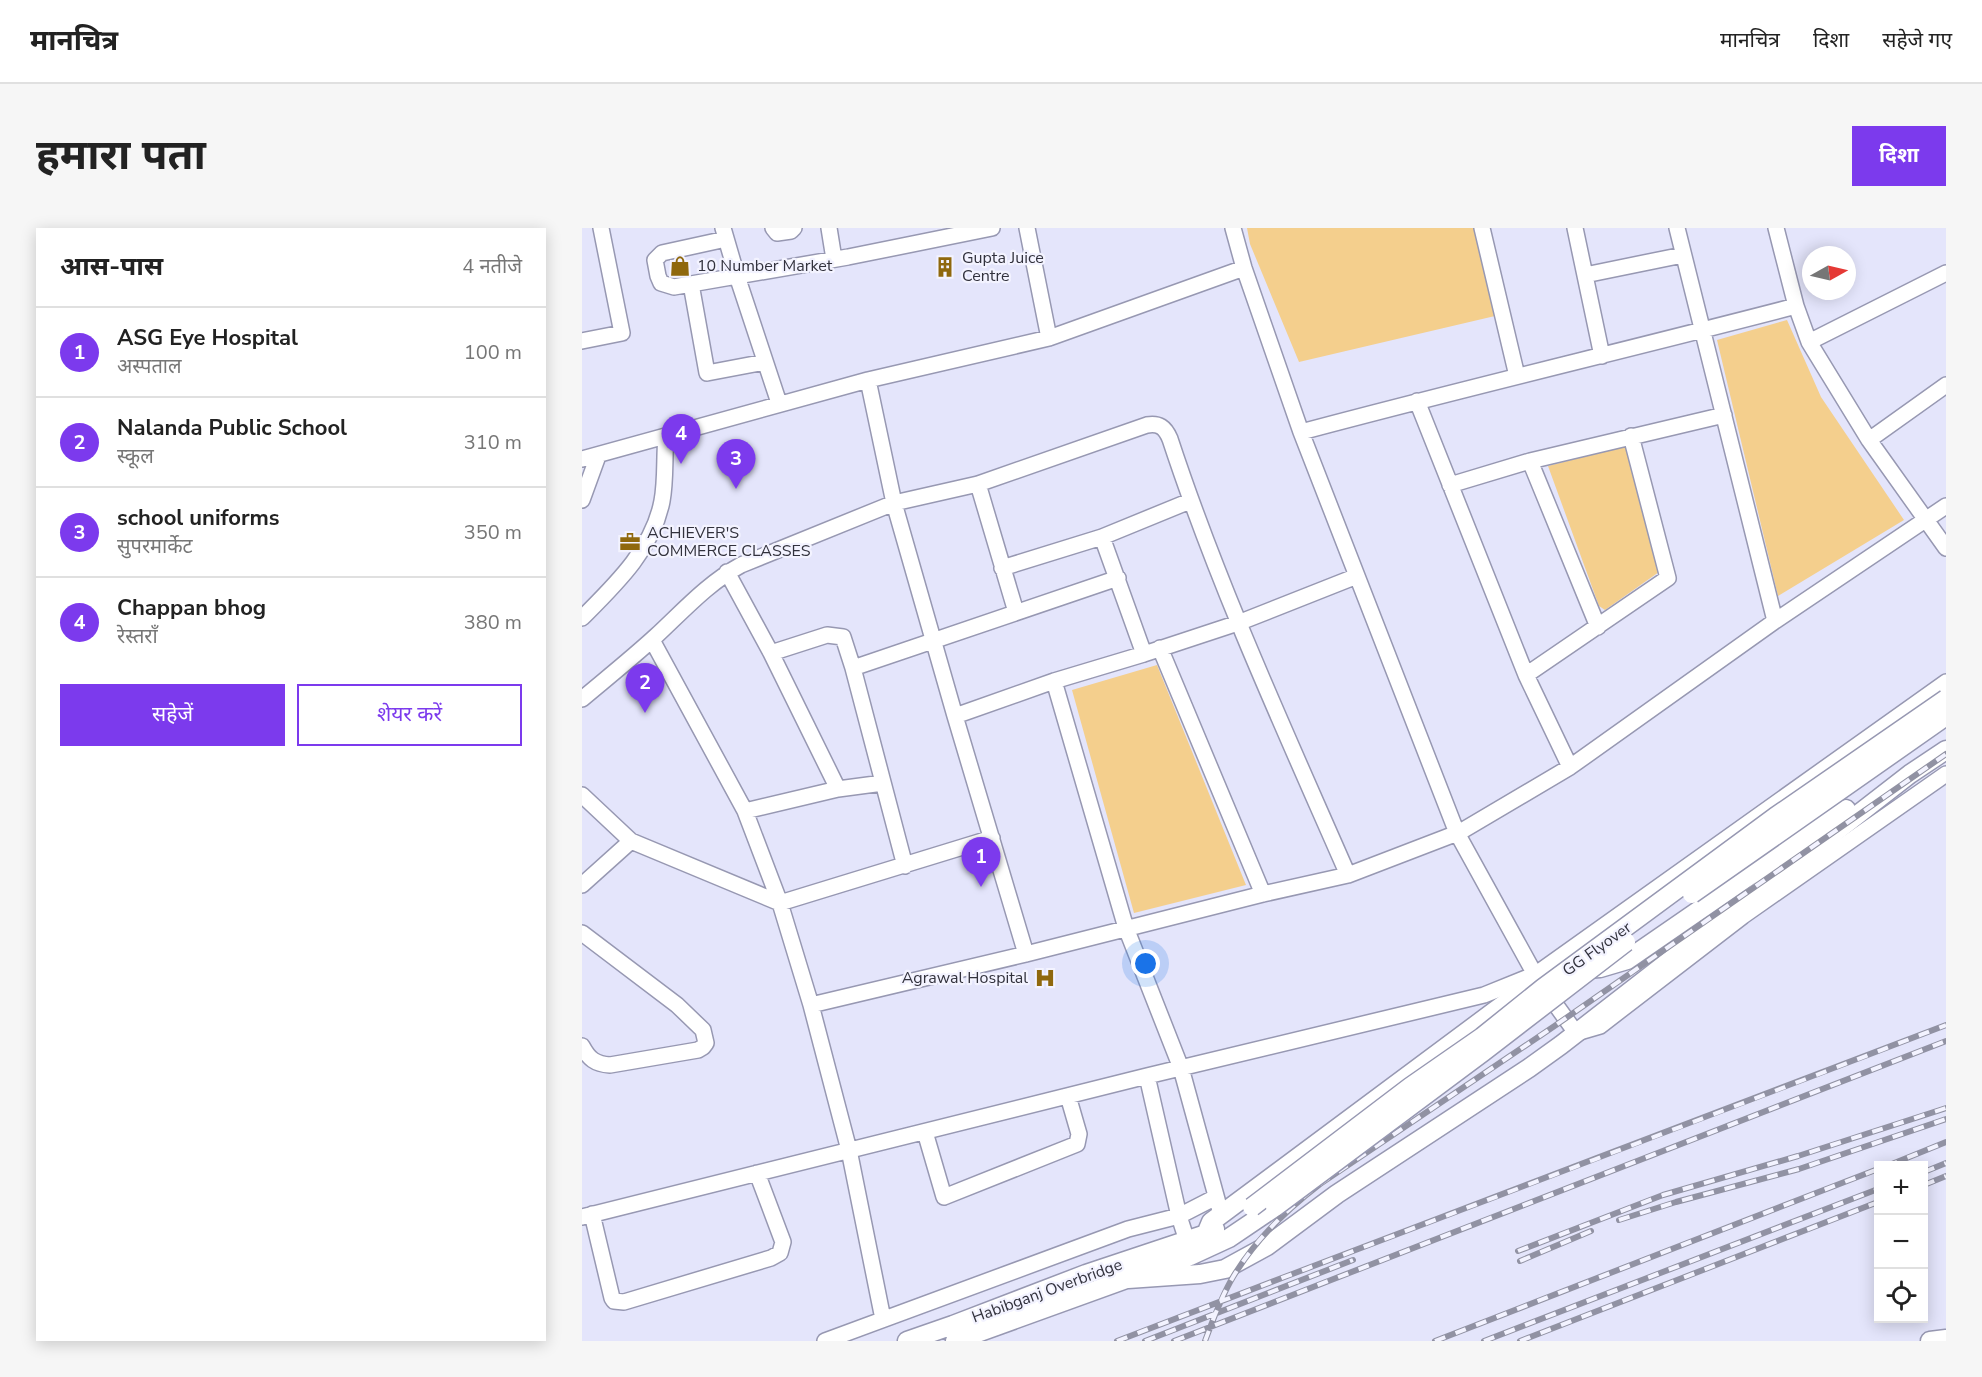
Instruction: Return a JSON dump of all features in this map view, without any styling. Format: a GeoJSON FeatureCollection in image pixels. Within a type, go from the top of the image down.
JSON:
{"type":"FeatureCollection","features":[{"type":"Feature","properties":{"kind":"main road","name":"GG Flyover"},"geometry":{"type":"LineString","coordinates":[[1206,1234],[1252,1207],[1775,817],[1946,699]]}},
{"type":"Feature","properties":{"kind":"main road","name":"GG Flyover"},"geometry":{"type":"LineString","coordinates":[[1175,1262],[1228,1238],[1275,1207],[1660,916],[1946,716]]}},
{"type":"Feature","properties":{"kind":"main road"},"geometry":{"type":"LineString","coordinates":[[1206,1234],[1219,1206],[1486,1017],[1537,977],[1559,972],[1600,968],[1627,960],[1946,740]]}},
{"type":"Feature","properties":{"kind":"main road"},"geometry":{"type":"LineString","coordinates":[[1128,1279],[1200,1274],[1225,1269],[1268,1246],[1337,1194],[1529,1068],[1910,774],[1946,750]]}},
{"type":"Feature","properties":{"kind":"main road","name":"Habibganj Overbridge"},"geometry":{"type":"LineString","coordinates":[[907,1341],[1086,1274],[1206,1234]]}},
{"type":"Feature","properties":{"kind":"main road","name":"Habibganj Overbridge"},"geometry":{"type":"LineString","coordinates":[[955,1341],[1175,1262]]}},
{"type":"Feature","properties":{"kind":"main road"},"geometry":{"type":"LineString","coordinates":[[1930,1341],[1946,1339]]}},
{"type":"Feature","properties":{"kind":"street"},"geometry":{"type":"LineString","coordinates":[[582,341],[622,333],[601,228]]}},
{"type":"Feature","properties":{"kind":"street"},"geometry":{"type":"LineString","coordinates":[[773,228],[777,233],[791,231],[794,228]]}},
{"type":"Feature","properties":{"kind":"street"},"geometry":{"type":"LineString","coordinates":[[829,228],[834,259]]}},
{"type":"Feature","properties":{"kind":"street"},"geometry":{"type":"LineString","coordinates":[[779,404],[737,276],[725,234],[662,253],[656,260],[658,276],[661,283],[674,287],[737,276],[834,259],[922,235],[992,228]]}},
{"type":"Feature","properties":{"kind":"street"},"geometry":{"type":"LineString","coordinates":[[1027,228],[1049,338]]}},
{"type":"Feature","properties":{"kind":"street"},"geometry":{"type":"LineString","coordinates":[[1233,228],[1244,268],[1301,432],[1457,833],[1537,977],[1576,1033],[1600,1026],[1743,916],[1946,774]]}},
{"type":"Feature","properties":{"kind":"street"},"geometry":{"type":"LineString","coordinates":[[1575,228],[1602,356]]}},
{"type":"Feature","properties":{"kind":"street"},"geometry":{"type":"LineString","coordinates":[[1677,228],[1775,621]]}},
{"type":"Feature","properties":{"kind":"street"},"geometry":{"type":"LineString","coordinates":[[1776,228],[1796,306],[1809,342],[1869,440],[1946,548]]}},
{"type":"Feature","properties":{"kind":"street"},"geometry":{"type":"LineString","coordinates":[[1487,229],[1518,376]]}},
{"type":"Feature","properties":{"kind":"street"},"geometry":{"type":"LineString","coordinates":[[1585,275],[1683,255]]}},
{"type":"Feature","properties":{"kind":"street"},"geometry":{"type":"LineString","coordinates":[[582,459],[868,380],[1049,338],[1244,268]]}},
{"type":"Feature","properties":{"kind":"street"},"geometry":{"type":"LineString","coordinates":[[1809,342],[1946,273]]}},
{"type":"Feature","properties":{"kind":"street"},"geometry":{"type":"LineString","coordinates":[[691,284],[707,373],[765,362]]}},
{"type":"Feature","properties":{"kind":"street"},"geometry":{"type":"LineString","coordinates":[[1301,432],[1796,306]]}},
{"type":"Feature","properties":{"kind":"street"},"geometry":{"type":"LineString","coordinates":[[868,380],[894,503],[1026,954]]}},
{"type":"Feature","properties":{"kind":"street"},"geometry":{"type":"LineString","coordinates":[[1869,440],[1946,386]]}},
{"type":"Feature","properties":{"kind":"street"},"geometry":{"type":"LineString","coordinates":[[1417,401],[1526,675],[1570,767]]}},
{"type":"Feature","properties":{"kind":"street"},"geometry":{"type":"LineString","coordinates":[[1450,485],[1530,460],[1724,415]]}},
{"type":"Feature","properties":{"kind":"street"},"geometry":{"type":"LineString","coordinates":[[582,699],[727,572],[741,565],[894,503],[978,484],[1147,425],[1161,425],[1167,431],[1190,501],[1238,622],[1348,875]]}},
{"type":"Feature","properties":{"kind":"street"},"geometry":{"type":"LineString","coordinates":[[582,618],[621,579],[637,557],[652,529],[662,502],[666,436]]}},
{"type":"Feature","properties":{"kind":"street"},"geometry":{"type":"LineString","coordinates":[[1526,675],[1668,578],[1632,436]]}},
{"type":"Feature","properties":{"kind":"street"},"geometry":{"type":"LineString","coordinates":[[582,500],[598,456]]}},
{"type":"Feature","properties":{"kind":"street"},"geometry":{"type":"LineString","coordinates":[[1530,460],[1598,627]]}},
{"type":"Feature","properties":{"kind":"street"},"geometry":{"type":"LineString","coordinates":[[978,484],[1016,612]]}},
{"type":"Feature","properties":{"kind":"street"},"geometry":{"type":"LineString","coordinates":[[1002,568],[1102,537],[1190,501]]}},
{"type":"Feature","properties":{"kind":"street"},"geometry":{"type":"LineString","coordinates":[[811,1005],[1348,875],[1457,833],[1570,767],[1775,621],[1946,506]]}},
{"type":"Feature","properties":{"kind":"street"},"geometry":{"type":"LineString","coordinates":[[1102,537],[1144,654]]}},
{"type":"Feature","properties":{"kind":"street"},"geometry":{"type":"LineString","coordinates":[[727,572],[771,654],[837,789]]}},
{"type":"Feature","properties":{"kind":"street"},"geometry":{"type":"LineString","coordinates":[[955,716],[1054,681],[1238,622],[1357,576]]}},
{"type":"Feature","properties":{"kind":"street"},"geometry":{"type":"LineString","coordinates":[[853,668],[933,639],[1118,579]]}},
{"type":"Feature","properties":{"kind":"street"},"geometry":{"type":"LineString","coordinates":[[771,654],[827,634],[843,637],[905,866]]}},
{"type":"Feature","properties":{"kind":"street"},"geometry":{"type":"LineString","coordinates":[[652,640],[745,811],[780,903],[811,1005],[849,1150],[883,1319]]}},
{"type":"Feature","properties":{"kind":"street"},"geometry":{"type":"LineString","coordinates":[[1160,648],[1263,894]]}},
{"type":"Feature","properties":{"kind":"street"},"geometry":{"type":"LineString","coordinates":[[825,1341],[1128,1229],[1219,1206],[1181,1068],[1126,928],[1054,681]]}},
{"type":"Feature","properties":{"kind":"street"},"geometry":{"type":"LineString","coordinates":[[757,1173],[783,1242],[780,1253],[624,1302],[615,1301],[612,1298],[587,1216],[757,1173],[849,1150],[925,1132],[1147,1076],[1484,995],[1537,977],[1946,682]]}},
{"type":"Feature","properties":{"kind":"street"},"geometry":{"type":"LineString","coordinates":[[745,811],[837,789],[883,783]]}},
{"type":"Feature","properties":{"kind":"street"},"geometry":{"type":"LineString","coordinates":[[582,795],[631,841],[780,903],[992,838]]}},
{"type":"Feature","properties":{"kind":"street"},"geometry":{"type":"LineString","coordinates":[[582,885],[631,841]]}},
{"type":"Feature","properties":{"kind":"street"},"geometry":{"type":"LineString","coordinates":[[582,933],[676,1005],[703,1030],[706,1043],[698,1050],[610,1065],[593,1062],[588,1058],[582,1046]]}},
{"type":"Feature","properties":{"kind":"street"},"geometry":{"type":"LineString","coordinates":[[1147,1076],[1179,1216],[1187,1241]]}},
{"type":"Feature","properties":{"kind":"street"},"geometry":{"type":"LineString","coordinates":[[925,1132],[945,1197],[1077,1144],[1079,1134],[1068,1096]]}},
{"type":"Feature","properties":{"kind":"shaded area"},"geometry":{"type":"Polygon","coordinates":[[[1247,228],[1475,228],[1495,316],[1299,362],[1250,244],[1247,228]]]}},
{"type":"Feature","properties":{"kind":"shaded area"},"geometry":{"type":"Polygon","coordinates":[[[1787,320],[1821,397],[1904,520],[1778,596],[1717,340],[1787,320]]]}},
{"type":"Feature","properties":{"kind":"shaded area"},"geometry":{"type":"Polygon","coordinates":[[[1626,446],[1659,572],[1605,610],[1599,606],[1548,466],[1626,446]]]}},
{"type":"Feature","properties":{"kind":"shaded area"},"geometry":{"type":"Polygon","coordinates":[[[1157,665],[1246,885],[1134,913],[1072,690],[1157,665]]]}},
{"type":"Feature","properties":{"kind":"railway"},"geometry":{"type":"LineString","coordinates":[[1205,1341],[1225,1292],[1242,1263],[1272,1226],[1307,1194],[1556,1025],[1946,754]]}},
{"type":"Feature","properties":{"kind":"railway"},"geometry":{"type":"LineString","coordinates":[[1117,1341],[1946,1025]]}},
{"type":"Feature","properties":{"kind":"railway"},"geometry":{"type":"LineString","coordinates":[[1174,1341],[1946,1041]]}},
{"type":"Feature","properties":{"kind":"railway"},"geometry":{"type":"LineString","coordinates":[[1518,1251],[1663,1195],[1798,1156],[1946,1108]]}},
{"type":"Feature","properties":{"kind":"railway"},"geometry":{"type":"LineString","coordinates":[[1619,1220],[1799,1169],[1946,1119]]}},
{"type":"Feature","properties":{"kind":"railway"},"geometry":{"type":"LineString","coordinates":[[1899,1161],[1946,1142]]}},
{"type":"Feature","properties":{"kind":"railway"},"geometry":{"type":"LineString","coordinates":[[1928,1170],[1946,1163]]}},
{"type":"Feature","properties":{"kind":"railway"},"geometry":{"type":"LineString","coordinates":[[1435,1341],[1874,1171]]}},
{"type":"Feature","properties":{"kind":"railway"},"geometry":{"type":"LineString","coordinates":[[1928,1183],[1946,1176]]}},
{"type":"Feature","properties":{"kind":"railway"},"geometry":{"type":"LineString","coordinates":[[1484,1341],[1874,1191]]}},
{"type":"Feature","properties":{"kind":"railway"},"geometry":{"type":"LineString","coordinates":[[1520,1341],[1874,1204]]}},
{"type":"Feature","properties":{"kind":"railway"},"geometry":{"type":"LineString","coordinates":[[1520,1261],[1591,1231]]}},
{"type":"Feature","properties":{"kind":"railway"},"geometry":{"type":"LineString","coordinates":[[1145,1341],[1353,1260]]}},
{"type":"Feature","properties":{"kind":"place","name":"10 Number Market"},"geometry":{"type":"Point","coordinates":[680,266]}},
{"type":"Feature","properties":{"kind":"place","name":"Gupta Juice Centre"},"geometry":{"type":"Point","coordinates":[945,267]}},
{"type":"Feature","properties":{"kind":"place","name":"Chappan bhog"},"geometry":{"type":"Point","coordinates":[681,464]}},
{"type":"Feature","properties":{"kind":"place","name":"school uniforms"},"geometry":{"type":"Point","coordinates":[736,489]}},
{"type":"Feature","properties":{"kind":"place","name":"ACHIEVER'S COMMERCE CLASSES"},"geometry":{"type":"Point","coordinates":[630,542]}},
{"type":"Feature","properties":{"kind":"place","name":"Nalanda Public School"},"geometry":{"type":"Point","coordinates":[645,713]}},
{"type":"Feature","properties":{"kind":"place","name":"ASG Eye Hospital"},"geometry":{"type":"Point","coordinates":[981,887]}},
{"type":"Feature","properties":{"kind":"place","name":"Agrawal Hospital"},"geometry":{"type":"Point","coordinates":[1045,978]}}]}
